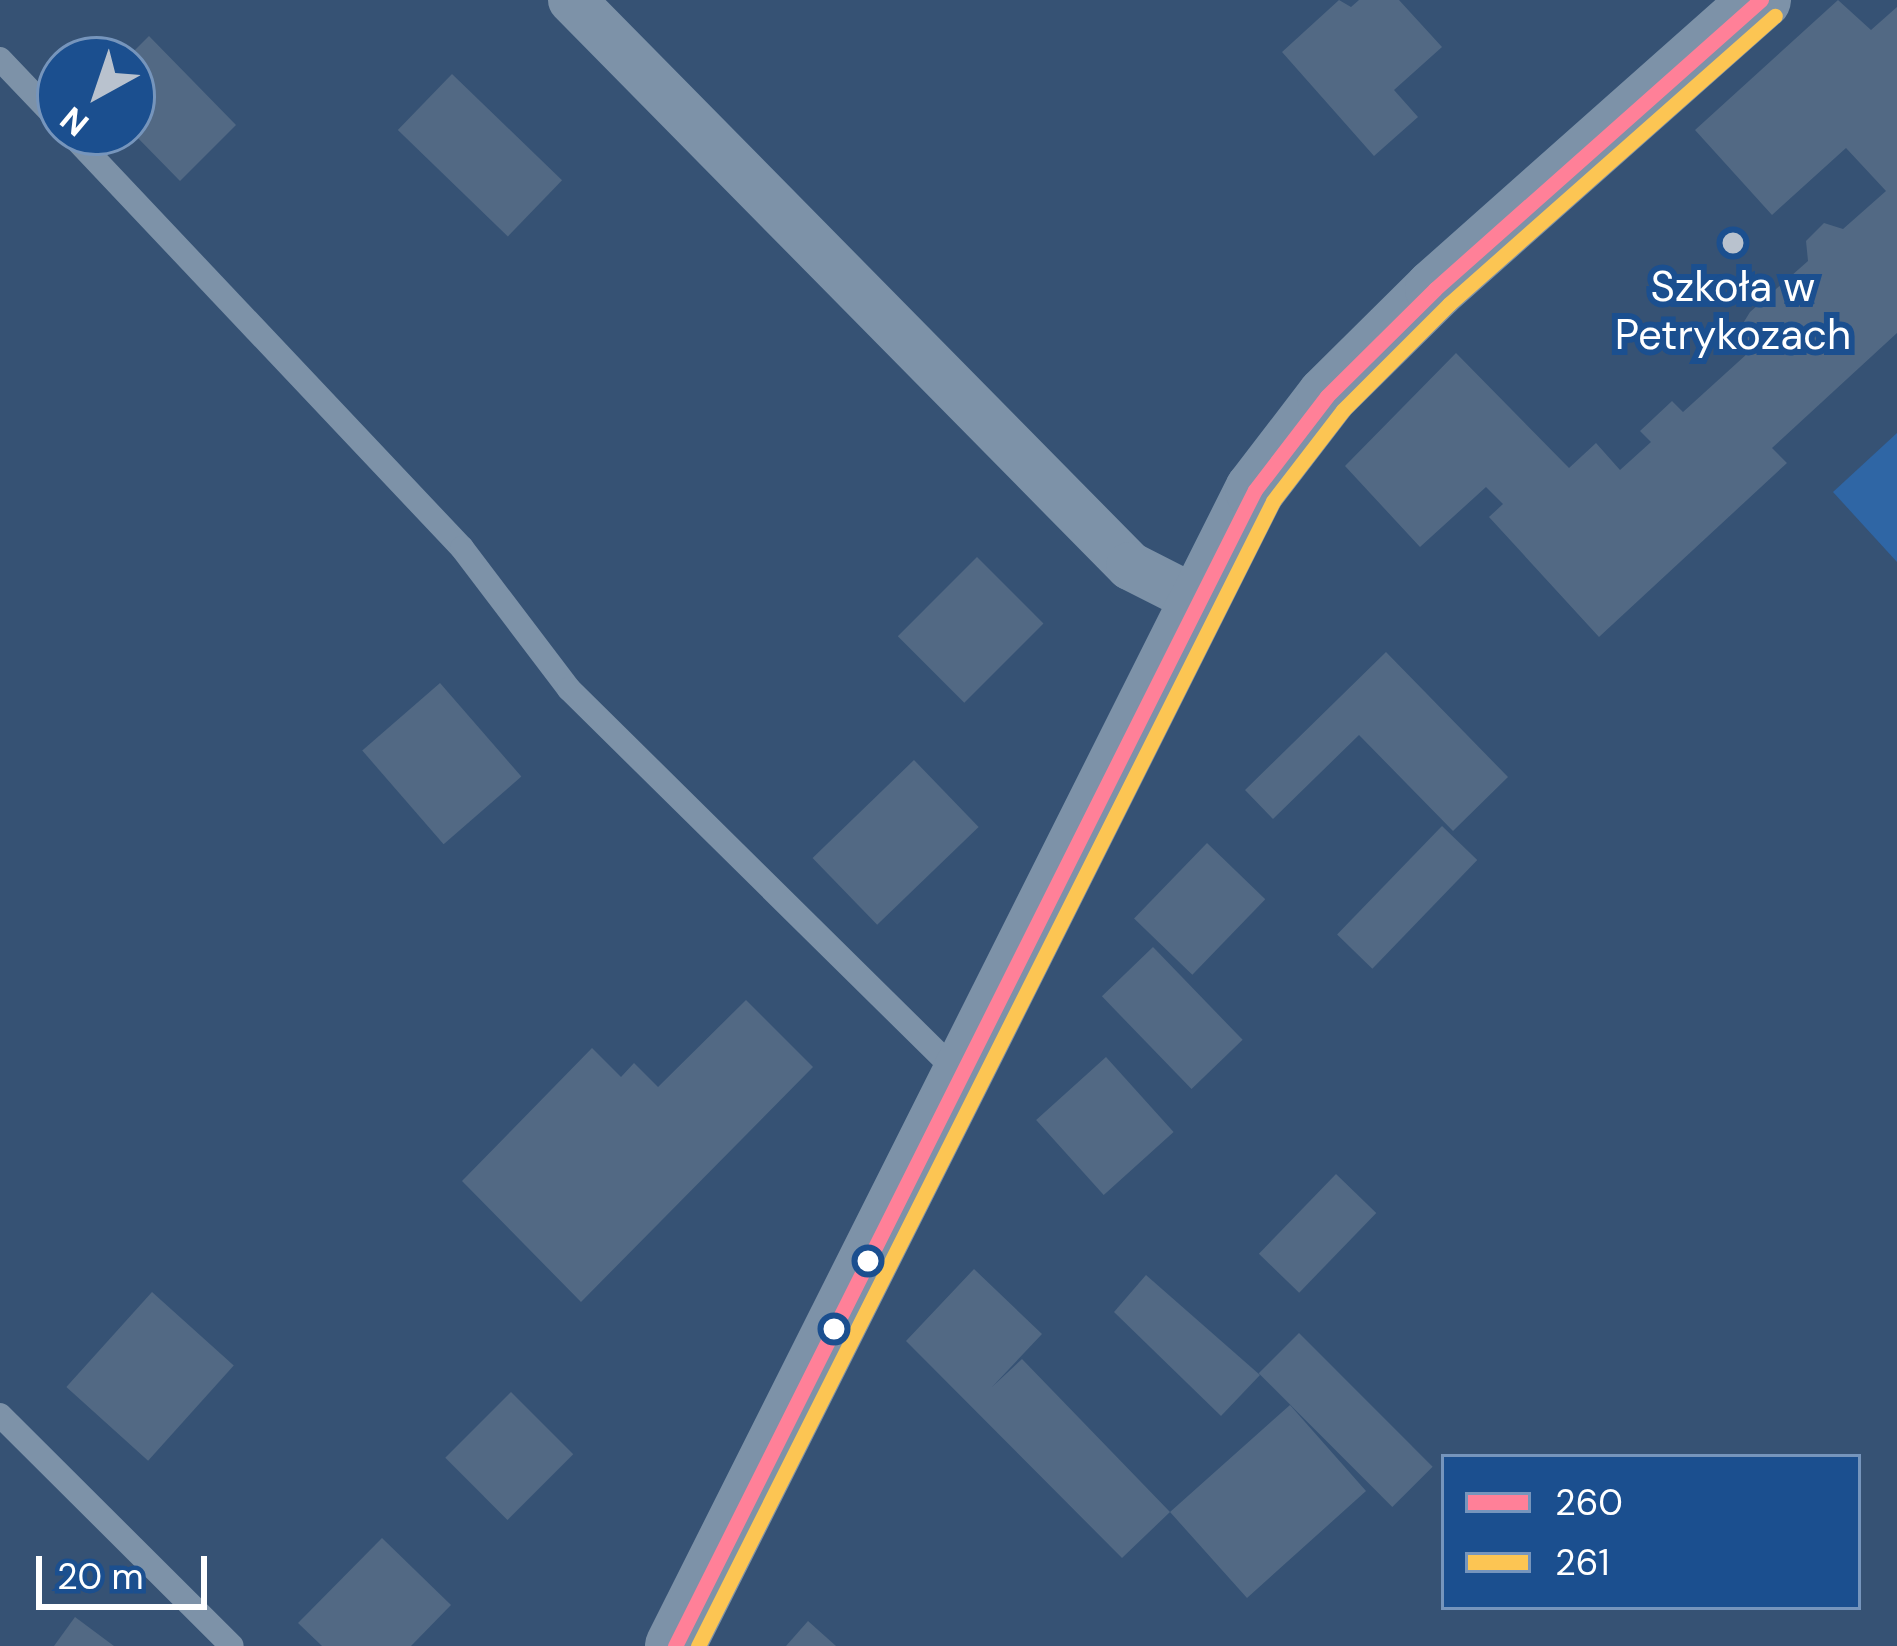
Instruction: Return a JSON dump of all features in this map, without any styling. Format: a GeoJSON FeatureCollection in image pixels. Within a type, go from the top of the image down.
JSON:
{"type":"FeatureCollection","features":[{"type":"Feature","properties":{"kind":"street"},"geometry":{"type":"LineString","coordinates":[[572,0],[1130,566],[1198,601]]}},
{"type":"Feature","properties":{"kind":"street"},"geometry":{"type":"LineString","coordinates":[[675,1646],[964,1079],[1255,490],[1327,396],[1435,289],[1761,0]]}},
{"type":"Feature","properties":{"kind":"lane"},"geometry":{"type":"LineString","coordinates":[[0,58],[36,96]]}},
{"type":"Feature","properties":{"kind":"lane"},"geometry":{"type":"LineString","coordinates":[[92,156],[462,548],[569,689],[964,1079]]}},
{"type":"Feature","properties":{"kind":"lane"},"geometry":{"type":"LineString","coordinates":[[0,1415],[232,1646]]}},
{"type":"Feature","properties":{"kind":"shaded area"},"geometry":{"type":"Polygon","coordinates":[[[1897,433],[1897,562],[1833,492],[1897,433]]]}},
{"type":"Feature","properties":{"kind":"building"},"geometry":{"type":"Polygon","coordinates":[[[1339,0],[1351,7],[1359,0],[1399,0],[1442,47],[1394,90],[1418,117],[1374,156],[1282,52],[1339,0]]]}},
{"type":"Feature","properties":{"kind":"building"},"geometry":{"type":"Polygon","coordinates":[[[1838,0],[1871,30],[1897,7],[1897,333],[1772,448],[1787,463],[1599,637],[1489,517],[1503,504],[1486,487],[1420,547],[1345,466],[1456,353],[1569,468],[1596,443],[1620,470],[1651,442],[1640,431],[1672,401],[1683,412],[1748,353],[1734,338],[1750,312],[1808,261],[1806,241],[1824,223],[1843,229],[1886,191],[1846,148],[1772,215],[1695,130],[1838,0]]]}},
{"type":"Feature","properties":{"kind":"building"},"geometry":{"type":"Polygon","coordinates":[[[156,43],[236,125],[180,181],[156,156],[156,43]]]}},
{"type":"Feature","properties":{"kind":"building"},"geometry":{"type":"Polygon","coordinates":[[[452,74],[562,180],[508,236],[398,130],[452,74]]]}},
{"type":"Feature","properties":{"kind":"building"},"geometry":{"type":"Polygon","coordinates":[[[977,557],[1043,623],[964,703],[898,636],[977,557]]]}},
{"type":"Feature","properties":{"kind":"building"},"geometry":{"type":"Polygon","coordinates":[[[1386,652],[1508,777],[1453,831],[1359,735],[1273,819],[1245,790],[1386,652]]]}},
{"type":"Feature","properties":{"kind":"building"},"geometry":{"type":"Polygon","coordinates":[[[440,683],[521,777],[444,844],[362,751],[440,683]]]}},
{"type":"Feature","properties":{"kind":"building"},"geometry":{"type":"Polygon","coordinates":[[[914,760],[979,827],[877,925],[813,858],[914,760]]]}},
{"type":"Feature","properties":{"kind":"building"},"geometry":{"type":"Polygon","coordinates":[[[1442,826],[1477,860],[1372,969],[1337,935],[1442,826]]]}},
{"type":"Feature","properties":{"kind":"building"},"geometry":{"type":"Polygon","coordinates":[[[1207,843],[1265,899],[1192,975],[1134,919],[1207,843]]]}},
{"type":"Feature","properties":{"kind":"building"},"geometry":{"type":"Polygon","coordinates":[[[1153,947],[1243,1040],[1192,1089],[1102,996],[1153,947]]]}},
{"type":"Feature","properties":{"kind":"building"},"geometry":{"type":"Polygon","coordinates":[[[746,1000],[813,1067],[581,1302],[462,1181],[592,1048],[621,1077],[634,1063],[658,1087],[746,1000]]]}},
{"type":"Feature","properties":{"kind":"building"},"geometry":{"type":"Polygon","coordinates":[[[1106,1057],[1174,1132],[1104,1195],[1036,1120],[1106,1057]]]}},
{"type":"Feature","properties":{"kind":"building"},"geometry":{"type":"Polygon","coordinates":[[[1336,1174],[1376,1213],[1299,1293],[1259,1254],[1336,1174]]]}},
{"type":"Feature","properties":{"kind":"building"},"geometry":{"type":"Polygon","coordinates":[[[974,1269],[1042,1334],[992,1387],[1022,1359],[1170,1512],[1122,1558],[906,1341],[974,1269]]]}},
{"type":"Feature","properties":{"kind":"building"},"geometry":{"type":"Polygon","coordinates":[[[1146,1275],[1260,1375],[1221,1416],[1114,1312],[1146,1275]]]}},
{"type":"Feature","properties":{"kind":"building"},"geometry":{"type":"Polygon","coordinates":[[[152,1292],[234,1366],[148,1461],[66,1387],[152,1292]]]}},
{"type":"Feature","properties":{"kind":"building"},"geometry":{"type":"Polygon","coordinates":[[[1299,1333],[1433,1467],[1392,1507],[1259,1373],[1299,1333]]]}},
{"type":"Feature","properties":{"kind":"building"},"geometry":{"type":"Polygon","coordinates":[[[511,1392],[573,1454],[507,1520],[445,1458],[511,1392]]]}},
{"type":"Feature","properties":{"kind":"building"},"geometry":{"type":"Polygon","coordinates":[[[1290,1405],[1366,1491],[1247,1598],[1170,1512],[1290,1405]]]}},
{"type":"Feature","properties":{"kind":"building"},"geometry":{"type":"Polygon","coordinates":[[[382,1538],[451,1605],[411,1646],[322,1646],[298,1623],[382,1538]]]}},
{"type":"Feature","properties":{"kind":"building"},"geometry":{"type":"Polygon","coordinates":[[[75,1617],[114,1646],[54,1646],[75,1617]]]}},
{"type":"Feature","properties":{"kind":"building"},"geometry":{"type":"Polygon","coordinates":[[[808,1621],[836,1646],[786,1646],[808,1621]]]}},
{"type":"Feature","properties":{"kind":"transit line","name":"260"},"geometry":{"type":"LineString","coordinates":[[675,1646],[1255,490],[1327,396],[1435,289],[1761,0]]}},
{"type":"Feature","properties":{"kind":"transit line","name":"261"},"geometry":{"type":"LineString","coordinates":[[698,1646],[1273,501],[1343,410],[1449,304],[1775,16]]}},
{"type":"Feature","properties":{"kind":"place","name":"Szkoła w Petrykozach"},"geometry":{"type":"Point","coordinates":[1733,243]}}]}
